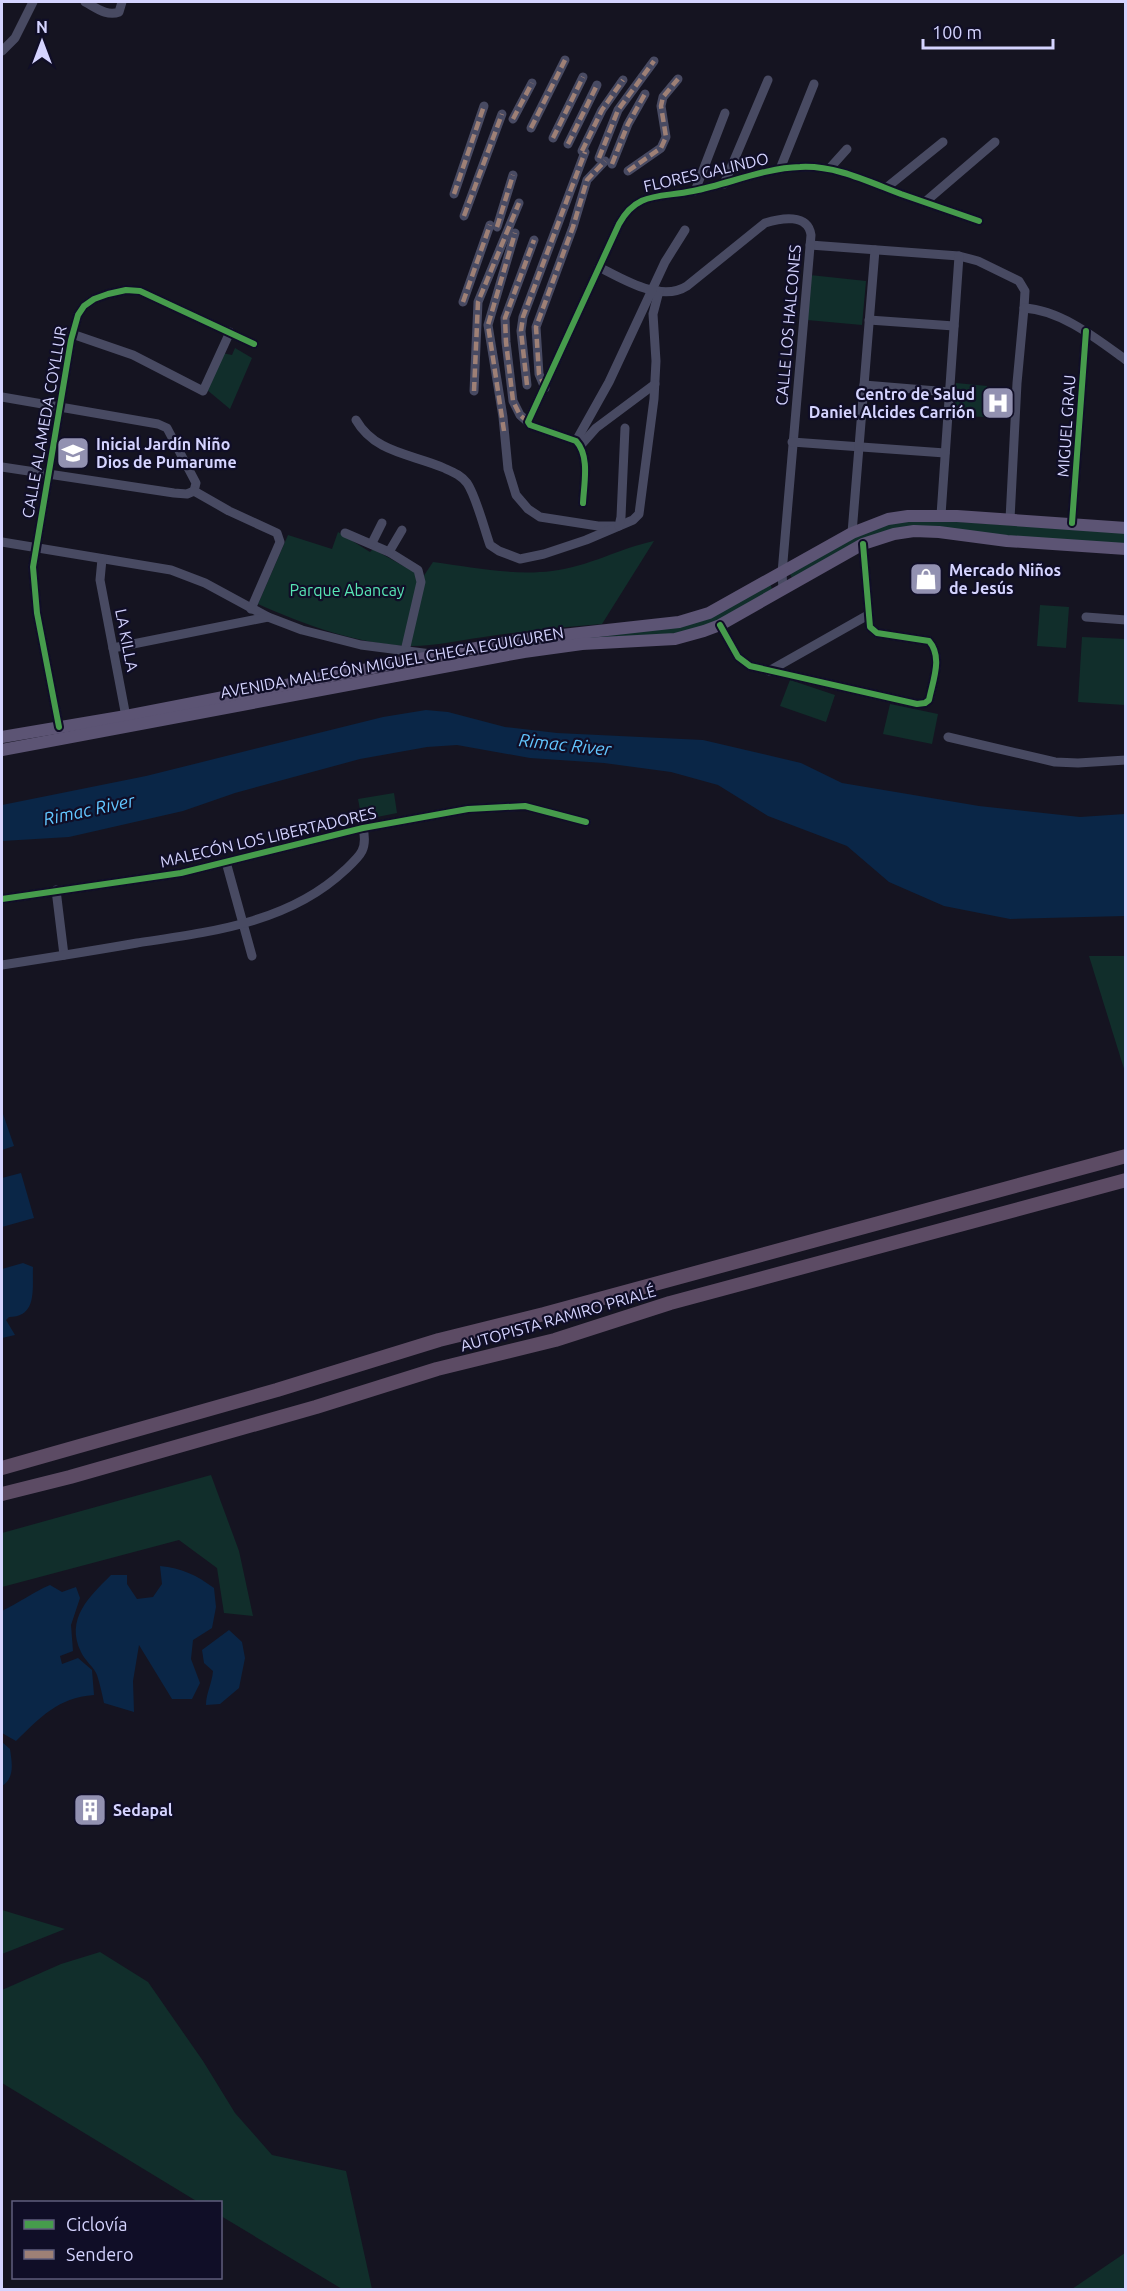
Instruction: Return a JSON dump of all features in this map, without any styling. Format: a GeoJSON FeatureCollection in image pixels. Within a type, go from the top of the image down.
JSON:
{"type":"FeatureCollection","features":[{"type":"Feature","properties":{"kind":"highway","name":"AUTOPISTA RAMIRO PRIALÉ"},"geometry":{"type":"LineString","coordinates":[[2,1468],[277,1390],[439,1340],[544,1314],[1125,1156]]}},
{"type":"Feature","properties":{"kind":"highway","name":"AUTOPISTA RAMIRO PRIALÉ"},"geometry":{"type":"LineString","coordinates":[[2,1494],[316,1407],[437,1369],[555,1340],[670,1304],[1125,1180]]}},
{"type":"Feature","properties":{"kind":"main road","name":"AVENIDA MALECÓN MIGUEL CHECA EGUIGUREN"},"geometry":{"type":"LineString","coordinates":[[2,750],[127,721],[517,640],[679,622],[709,613],[852,533],[888,519],[941,515],[1125,528]]}},
{"type":"Feature","properties":{"kind":"main road","name":"AVENIDA MALECÓN MIGUEL CHECA EGUIGUREN"},"geometry":{"type":"LineString","coordinates":[[2,737],[59,727],[127,721],[582,644],[675,639],[720,625],[863,544],[894,534],[914,531],[939,532],[1007,541],[1125,549]]}},
{"type":"Feature","properties":{"kind":"street"},"geometry":{"type":"LineString","coordinates":[[2,51],[15,38],[33,2]]}},
{"type":"Feature","properties":{"kind":"street"},"geometry":{"type":"LineString","coordinates":[[85,2],[107,14],[119,12],[122,2]]}},
{"type":"Feature","properties":{"kind":"street"},"geometry":{"type":"LineString","coordinates":[[531,128],[565,60]]}},
{"type":"Feature","properties":{"kind":"street"},"geometry":{"type":"LineString","coordinates":[[605,161],[618,110],[654,61]]}},
{"type":"Feature","properties":{"kind":"street"},"geometry":{"type":"LineString","coordinates":[[553,138],[583,77]]}},
{"type":"Feature","properties":{"kind":"street"},"geometry":{"type":"LineString","coordinates":[[628,171],[661,148],[666,137],[661,106],[663,97],[678,79]]}},
{"type":"Feature","properties":{"kind":"street"},"geometry":{"type":"LineString","coordinates":[[527,385],[521,331],[523,316],[583,151],[602,110],[623,80]]}},
{"type":"Feature","properties":{"kind":"street"},"geometry":{"type":"LineString","coordinates":[[724,184],[768,80]]}},
{"type":"Feature","properties":{"kind":"street"},"geometry":{"type":"LineString","coordinates":[[513,119],[532,82]]}},
{"type":"Feature","properties":{"kind":"street"},"geometry":{"type":"LineString","coordinates":[[780,169],[814,84]]}},
{"type":"Feature","properties":{"kind":"street"},"geometry":{"type":"LineString","coordinates":[[568,144],[597,85]]}},
{"type":"Feature","properties":{"kind":"street"},"geometry":{"type":"LineString","coordinates":[[545,388],[539,374],[536,327],[573,228],[587,180],[605,161],[645,94]]}},
{"type":"Feature","properties":{"kind":"street"},"geometry":{"type":"LineString","coordinates":[[454,194],[484,106]]}},
{"type":"Feature","properties":{"kind":"street"},"geometry":{"type":"LineString","coordinates":[[695,191],[725,113]]}},
{"type":"Feature","properties":{"kind":"street"},"geometry":{"type":"LineString","coordinates":[[464,216],[502,114]]}},
{"type":"Feature","properties":{"kind":"street"},"geometry":{"type":"LineString","coordinates":[[886,188],[943,142]]}},
{"type":"Feature","properties":{"kind":"street"},"geometry":{"type":"LineString","coordinates":[[925,202],[995,142]]}},
{"type":"Feature","properties":{"kind":"street"},"geometry":{"type":"LineString","coordinates":[[829,169],[847,149]]}},
{"type":"Feature","properties":{"kind":"street","name":"FLORES GALINDO"},"geometry":{"type":"LineString","coordinates":[[528,420],[545,388],[622,218],[634,204],[643,199],[695,191],[780,169],[800,167],[829,169],[979,221]]}},
{"type":"Feature","properties":{"kind":"street"},"geometry":{"type":"LineString","coordinates":[[463,302],[513,175]]}},
{"type":"Feature","properties":{"kind":"street"},"geometry":{"type":"LineString","coordinates":[[474,391],[478,302],[519,203]]}},
{"type":"Feature","properties":{"kind":"street","name":"CALLE LOS HALCONES"},"geometry":{"type":"LineString","coordinates":[[655,290],[672,292],[687,286],[759,227],[771,221],[801,220],[811,231],[792,442],[782,573],[783,590]]}},
{"type":"Feature","properties":{"kind":"street"},"geometry":{"type":"LineString","coordinates":[[584,503],[585,462],[578,443],[655,290],[669,255],[685,230]]}},
{"type":"Feature","properties":{"kind":"street"},"geometry":{"type":"LineString","coordinates":[[514,233],[488,325],[511,478],[516,495],[528,509],[540,517],[598,526],[619,526]]}},
{"type":"Feature","properties":{"kind":"street"},"geometry":{"type":"LineString","coordinates":[[534,240],[506,318],[506,342],[513,401],[520,415],[528,420],[530,425],[578,443]]}},
{"type":"Feature","properties":{"kind":"street"},"geometry":{"type":"LineString","coordinates":[[810,246],[959,256],[978,261],[1019,280],[1025,291],[1017,383],[1010,519]]}},
{"type":"Feature","properties":{"kind":"street"},"geometry":{"type":"LineString","coordinates":[[852,533],[875,250]]}},
{"type":"Feature","properties":{"kind":"street"},"geometry":{"type":"LineString","coordinates":[[941,515],[959,256]]}},
{"type":"Feature","properties":{"kind":"street"},"geometry":{"type":"LineString","coordinates":[[599,267],[655,290]]}},
{"type":"Feature","properties":{"kind":"street","name":"CALLE ALAMEDA COYLLUR"},"geometry":{"type":"LineString","coordinates":[[59,727],[34,596],[33,567],[72,334],[78,315],[84,306],[94,299],[126,290],[140,291],[254,344]]}},
{"type":"Feature","properties":{"kind":"street"},"geometry":{"type":"LineString","coordinates":[[356,420],[371,440],[388,450],[421,458],[459,474],[468,484],[490,544],[520,559],[544,554],[586,540],[633,520],[639,514],[641,488],[650,444],[656,361],[652,314],[655,290]]}},
{"type":"Feature","properties":{"kind":"street"},"geometry":{"type":"LineString","coordinates":[[1024,308],[1037,309],[1086,331],[1125,360]]}},
{"type":"Feature","properties":{"kind":"street"},"geometry":{"type":"LineString","coordinates":[[869,320],[954,326]]}},
{"type":"Feature","properties":{"kind":"street","name":"MIGUEL GRAU"},"geometry":{"type":"LineString","coordinates":[[1072,524],[1086,331]]}},
{"type":"Feature","properties":{"kind":"street","name":"CALLE ALAMEDA COYLLUR"},"geometry":{"type":"LineString","coordinates":[[72,334],[133,355],[203,391],[230,332]]}},
{"type":"Feature","properties":{"kind":"street"},"geometry":{"type":"LineString","coordinates":[[578,443],[655,384]]}},
{"type":"Feature","properties":{"kind":"street"},"geometry":{"type":"LineString","coordinates":[[864,385],[949,392]]}},
{"type":"Feature","properties":{"kind":"street"},"geometry":{"type":"LineString","coordinates":[[2,397],[159,424],[166,428],[196,483],[194,491]]}},
{"type":"Feature","properties":{"kind":"street"},"geometry":{"type":"LineString","coordinates":[[619,526],[625,429]]}},
{"type":"Feature","properties":{"kind":"street"},"geometry":{"type":"LineString","coordinates":[[792,442],[945,453]]}},
{"type":"Feature","properties":{"kind":"street"},"geometry":{"type":"LineString","coordinates":[[2,467],[174,493],[187,494],[194,491]]}},
{"type":"Feature","properties":{"kind":"street"},"geometry":{"type":"LineString","coordinates":[[194,491],[229,511],[277,533],[280,537],[280,543],[251,609]]}},
{"type":"Feature","properties":{"kind":"street"},"geometry":{"type":"LineString","coordinates":[[372,543],[382,523]]}},
{"type":"Feature","properties":{"kind":"street"},"geometry":{"type":"LineString","coordinates":[[389,552],[402,530]]}},
{"type":"Feature","properties":{"kind":"street"},"geometry":{"type":"LineString","coordinates":[[345,533],[372,543],[418,570],[421,578],[405,651]]}},
{"type":"Feature","properties":{"kind":"street"},"geometry":{"type":"LineString","coordinates":[[2,542],[154,567],[190,576],[268,617],[331,638],[369,647],[491,658]]}},
{"type":"Feature","properties":{"kind":"street"},"geometry":{"type":"LineString","coordinates":[[720,625],[743,662],[769,671],[917,704],[925,703],[929,700],[937,659],[935,648],[929,641],[877,633],[870,627],[863,544]]}},
{"type":"Feature","properties":{"kind":"street","name":"LA KILLA"},"geometry":{"type":"LineString","coordinates":[[102,559],[100,579],[127,721]]}},
{"type":"Feature","properties":{"kind":"street"},"geometry":{"type":"LineString","coordinates":[[769,671],[868,615]]}},
{"type":"Feature","properties":{"kind":"street"},"geometry":{"type":"LineString","coordinates":[[113,648],[268,617]]}},
{"type":"Feature","properties":{"kind":"street"},"geometry":{"type":"LineString","coordinates":[[1086,617],[1125,620]]}},
{"type":"Feature","properties":{"kind":"street"},"geometry":{"type":"LineString","coordinates":[[948,737],[1055,762],[1125,760]]}},
{"type":"Feature","properties":{"kind":"street","name":"MALECÓN LOS LIBERTADORES"},"geometry":{"type":"LineString","coordinates":[[2,898],[181,873],[363,828],[468,809],[525,806],[586,822]]}},
{"type":"Feature","properties":{"kind":"street"},"geometry":{"type":"LineString","coordinates":[[2,965],[226,929],[288,908],[326,887],[356,860],[364,850],[366,839],[363,828]]}},
{"type":"Feature","properties":{"kind":"street"},"geometry":{"type":"LineString","coordinates":[[226,862],[252,957]]}},
{"type":"Feature","properties":{"kind":"street"},"geometry":{"type":"LineString","coordinates":[[56,890],[64,955]]}},
{"type":"Feature","properties":{"kind":"green space"},"geometry":{"type":"Polygon","coordinates":[[[810,275],[866,281],[862,325],[807,320],[810,275]]]}},
{"type":"Feature","properties":{"kind":"green space"},"geometry":{"type":"Polygon","coordinates":[[[235,348],[252,358],[230,409],[206,389],[222,353],[232,355],[235,348]]]}},
{"type":"Feature","properties":{"kind":"green space"},"geometry":{"type":"Polygon","coordinates":[[[956,383],[987,386],[985,417],[954,416],[956,383]]]}},
{"type":"Feature","properties":{"kind":"green space"},"geometry":{"type":"Polygon","coordinates":[[[915,519],[1125,533],[1125,544],[1121,546],[912,528],[793,580],[789,572],[846,540],[885,524],[915,519]]]}},
{"type":"Feature","properties":{"kind":"green space","name":"Parque Abancay"},"geometry":{"type":"Polygon","coordinates":[[[338,532],[370,552],[373,549],[423,577],[433,562],[507,572],[565,569],[654,541],[602,624],[412,646],[352,638],[294,619],[258,604],[288,535],[332,549],[338,532]]]}},
{"type":"Feature","properties":{"kind":"green space"},"geometry":{"type":"Polygon","coordinates":[[[770,583],[773,592],[719,621],[684,634],[498,653],[490,649],[659,629],[770,583]]]}},
{"type":"Feature","properties":{"kind":"green space"},"geometry":{"type":"Polygon","coordinates":[[[1040,605],[1069,607],[1066,648],[1037,646],[1040,605]]]}},
{"type":"Feature","properties":{"kind":"green space"},"geometry":{"type":"Polygon","coordinates":[[[1082,637],[1125,639],[1125,705],[1078,702],[1082,637]]]}},
{"type":"Feature","properties":{"kind":"green space"},"geometry":{"type":"Polygon","coordinates":[[[790,680],[835,695],[826,722],[780,706],[790,680]]]}},
{"type":"Feature","properties":{"kind":"green space"},"geometry":{"type":"Polygon","coordinates":[[[890,704],[938,714],[932,744],[883,734],[890,704]]]}},
{"type":"Feature","properties":{"kind":"green space"},"geometry":{"type":"Polygon","coordinates":[[[394,793],[397,813],[362,820],[358,799],[394,793]]]}},
{"type":"Feature","properties":{"kind":"green space"},"geometry":{"type":"Polygon","coordinates":[[[1089,956],[1126,956],[1125,1072],[1089,956]]]}},
{"type":"Feature","properties":{"kind":"green space"},"geometry":{"type":"Polygon","coordinates":[[[211,1475],[239,1551],[253,1616],[224,1613],[217,1568],[179,1540],[2,1587],[2,1533],[211,1475]]]}},
{"type":"Feature","properties":{"kind":"green space"},"geometry":{"type":"Polygon","coordinates":[[[2,1910],[65,1929],[2,1954],[2,1910]]]}},
{"type":"Feature","properties":{"kind":"green space"},"geometry":{"type":"Polygon","coordinates":[[[100,1952],[148,1982],[203,2061],[235,2113],[272,2155],[346,2171],[372,2289],[342,2289],[222,2217],[222,2201],[196,2201],[2,2083],[2,1990],[61,1964],[100,1952]]]}},
{"type":"Feature","properties":{"kind":"green space"},"geometry":{"type":"Polygon","coordinates":[[[1125,2253],[1125,2289],[1072,2289],[1125,2253]]]}},
{"type":"Feature","properties":{"kind":"water","name":"Rimac River"},"geometry":{"type":"Polygon","coordinates":[[[426,710],[448,712],[505,727],[557,733],[703,740],[801,763],[842,783],[979,806],[1080,817],[1125,814],[1125,916],[1010,919],[944,906],[889,882],[847,846],[768,816],[718,785],[671,772],[604,763],[530,758],[457,745],[427,747],[360,759],[235,793],[183,811],[69,837],[2,841],[2,805],[146,776],[383,717],[426,710]]]}},
{"type":"Feature","properties":{"kind":"water"},"geometry":{"type":"Polygon","coordinates":[[[2,1111],[14,1146],[2,1150],[2,1111]]]}},
{"type":"Feature","properties":{"kind":"water"},"geometry":{"type":"Polygon","coordinates":[[[21,1173],[34,1218],[2,1227],[2,1178],[21,1173]]]}},
{"type":"Feature","properties":{"kind":"water"},"geometry":{"type":"Polygon","coordinates":[[[23,1263],[33,1267],[32,1300],[25,1312],[6,1320],[15,1335],[2,1338],[2,1269],[23,1263]]]}},
{"type":"Feature","properties":{"kind":"water"},"geometry":{"type":"Polygon","coordinates":[[[160,1566],[188,1573],[214,1588],[216,1607],[212,1628],[193,1640],[191,1659],[200,1683],[192,1699],[172,1699],[139,1645],[133,1681],[134,1712],[104,1703],[97,1675],[83,1655],[77,1640],[76,1629],[82,1609],[111,1575],[127,1575],[127,1584],[137,1599],[153,1597],[162,1584],[160,1566]]]}},
{"type":"Feature","properties":{"kind":"water"},"geometry":{"type":"Polygon","coordinates":[[[50,1585],[62,1592],[76,1587],[80,1598],[71,1625],[73,1651],[60,1656],[62,1664],[78,1658],[92,1670],[94,1695],[70,1700],[50,1710],[16,1741],[2,1733],[2,1611],[50,1585]]]}},
{"type":"Feature","properties":{"kind":"water"},"geometry":{"type":"Polygon","coordinates":[[[229,1630],[242,1642],[245,1658],[239,1688],[220,1704],[206,1705],[213,1671],[204,1663],[202,1650],[229,1630]]]}},
{"type":"Feature","properties":{"kind":"water"},"geometry":{"type":"Polygon","coordinates":[[[2,1742],[10,1749],[12,1765],[9,1779],[2,1786],[2,1742]]]}},
{"type":"Feature","properties":{"kind":"marked path"},"geometry":{"type":"LineString","coordinates":[[531,128],[565,60]]}},
{"type":"Feature","properties":{"kind":"marked path"},"geometry":{"type":"LineString","coordinates":[[599,158],[618,110],[654,61]]}},
{"type":"Feature","properties":{"kind":"marked path"},"geometry":{"type":"LineString","coordinates":[[553,138],[583,77]]}},
{"type":"Feature","properties":{"kind":"marked path"},"geometry":{"type":"LineString","coordinates":[[628,171],[661,148],[666,137],[661,106],[663,97],[678,79]]}},
{"type":"Feature","properties":{"kind":"marked path"},"geometry":{"type":"LineString","coordinates":[[582,151],[602,110],[623,80]]}},
{"type":"Feature","properties":{"kind":"marked path"},"geometry":{"type":"LineString","coordinates":[[513,119],[532,83]]}},
{"type":"Feature","properties":{"kind":"marked path"},"geometry":{"type":"LineString","coordinates":[[568,144],[597,85]]}},
{"type":"Feature","properties":{"kind":"marked path"},"geometry":{"type":"LineString","coordinates":[[612,164],[628,124],[645,94]]}},
{"type":"Feature","properties":{"kind":"marked path"},"geometry":{"type":"LineString","coordinates":[[454,194],[484,106]]}},
{"type":"Feature","properties":{"kind":"marked path"},"geometry":{"type":"LineString","coordinates":[[464,216],[502,114]]}},
{"type":"Feature","properties":{"kind":"marked path"},"geometry":{"type":"LineString","coordinates":[[527,385],[521,331],[523,317],[585,152]]}},
{"type":"Feature","properties":{"kind":"marked path"},"geometry":{"type":"LineString","coordinates":[[545,387],[539,374],[536,327],[573,227],[587,180],[605,161]]}},
{"type":"Feature","properties":{"kind":"marked path"},"geometry":{"type":"LineString","coordinates":[[497,227],[513,175]]}},
{"type":"Feature","properties":{"kind":"marked path"},"geometry":{"type":"LineString","coordinates":[[474,391],[478,302],[519,203]]}},
{"type":"Feature","properties":{"kind":"marked path"},"geometry":{"type":"LineString","coordinates":[[463,302],[490,225]]}},
{"type":"Feature","properties":{"kind":"marked path"},"geometry":{"type":"LineString","coordinates":[[504,431],[488,325],[515,233]]}},
{"type":"Feature","properties":{"kind":"marked path"},"geometry":{"type":"LineString","coordinates":[[528,422],[520,415],[513,401],[505,318],[534,240]]}},
{"type":"Feature","properties":{"kind":"cycle path"},"geometry":{"type":"LineString","coordinates":[[583,503],[585,462],[576,441],[530,425],[528,422],[619,224],[634,206],[650,198],[706,188],[773,170],[813,167],[852,175],[979,221]]}},
{"type":"Feature","properties":{"kind":"cycle path"},"geometry":{"type":"LineString","coordinates":[[59,727],[37,613],[33,567],[71,340],[78,315],[84,306],[94,299],[126,290],[140,291],[254,344]]}},
{"type":"Feature","properties":{"kind":"cycle path"},"geometry":{"type":"LineString","coordinates":[[1072,523],[1086,331]]}},
{"type":"Feature","properties":{"kind":"cycle path"},"geometry":{"type":"LineString","coordinates":[[720,625],[738,657],[750,666],[917,704],[925,703],[929,700],[936,669],[933,647],[929,641],[877,633],[870,627],[863,544]]}},
{"type":"Feature","properties":{"kind":"cycle path"},"geometry":{"type":"LineString","coordinates":[[2,899],[181,873],[363,828],[468,809],[525,806],[586,822]]}},
{"type":"Feature","properties":{"kind":"place","name":"Centro de Salud Daniel Alcides Carrión"},"geometry":{"type":"Point","coordinates":[998,403]}},
{"type":"Feature","properties":{"kind":"place","name":"Inicial Jardín Niño Dios de Pumarume"},"geometry":{"type":"Point","coordinates":[73,453]}},
{"type":"Feature","properties":{"kind":"place","name":"Mercado Niños de Jesús"},"geometry":{"type":"Point","coordinates":[926,579]}},
{"type":"Feature","properties":{"kind":"place","name":"Sedapal"},"geometry":{"type":"Point","coordinates":[90,1810]}}]}
